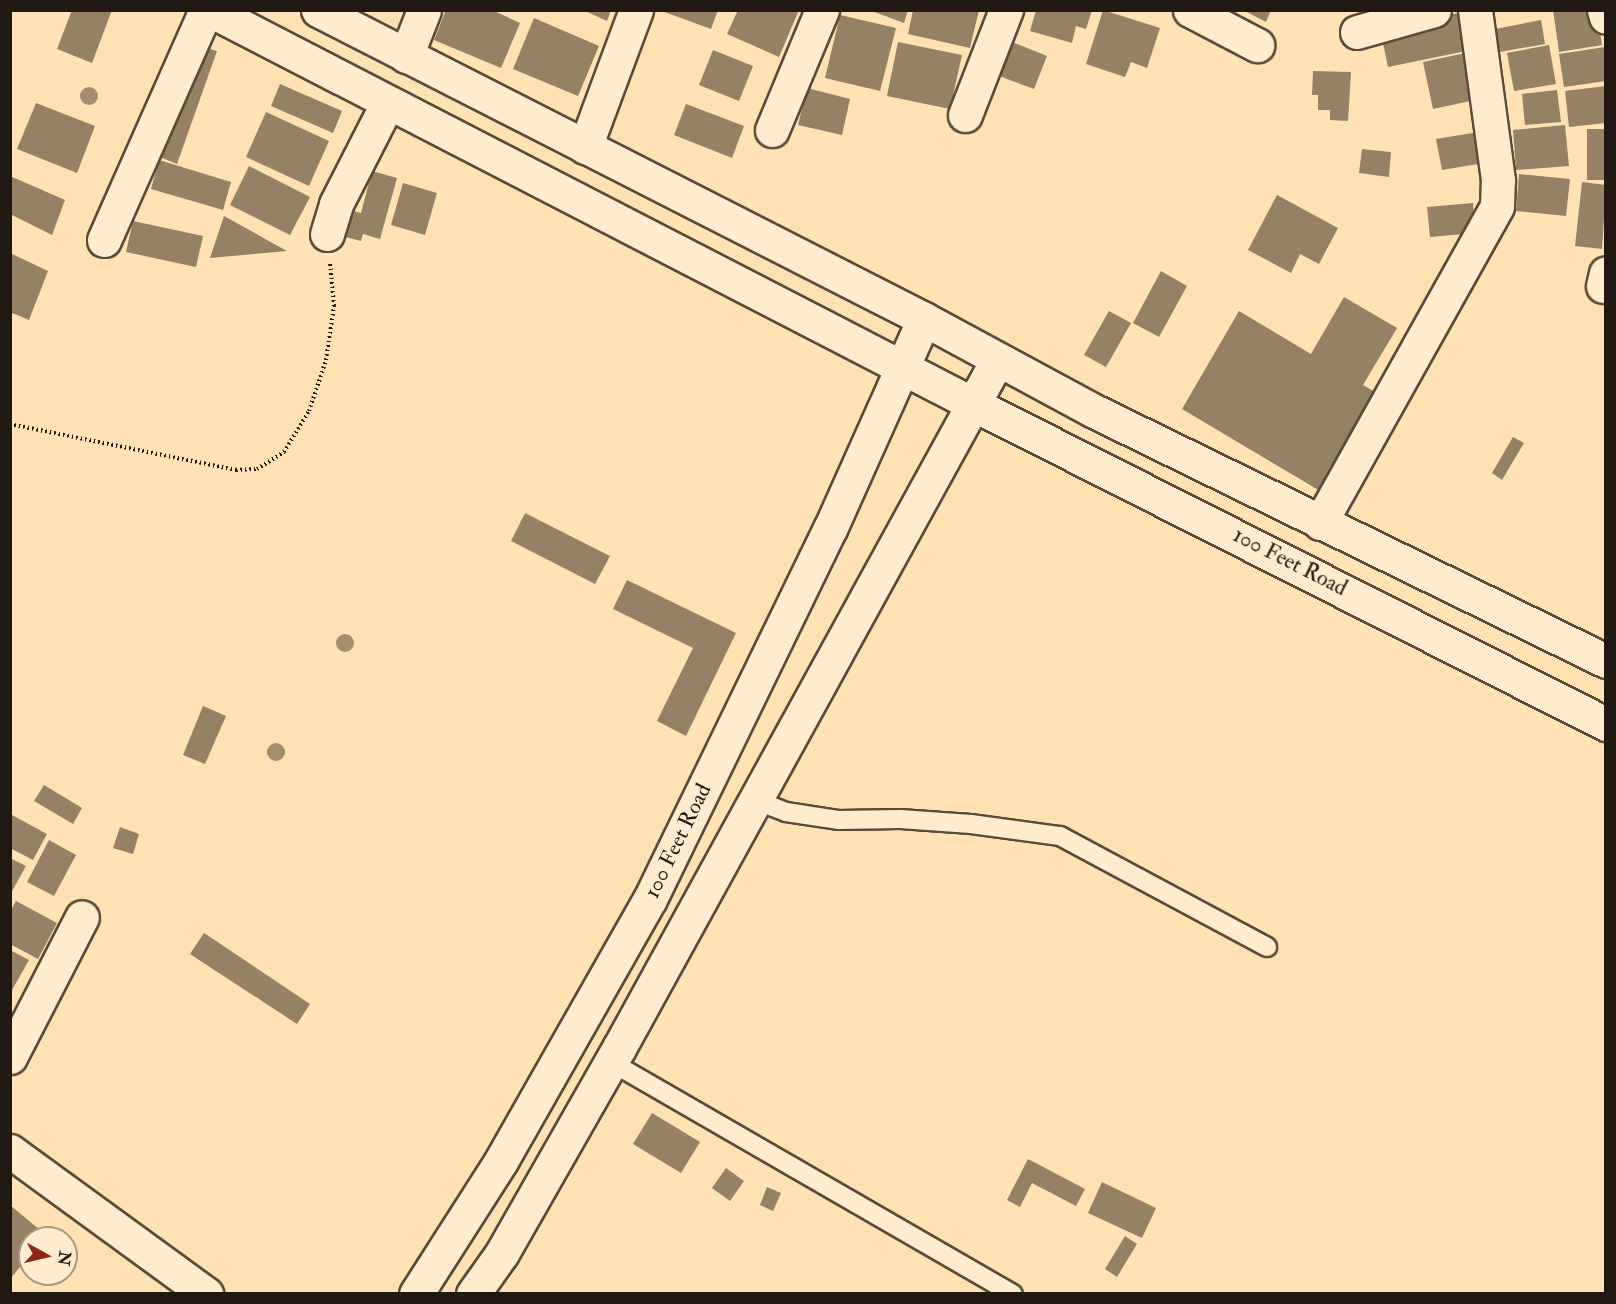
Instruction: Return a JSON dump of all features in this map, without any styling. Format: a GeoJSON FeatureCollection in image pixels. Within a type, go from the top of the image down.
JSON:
{"type":"FeatureCollection","features":[{"type":"Feature","properties":{"kind":"main road"},"geometry":{"type":"LineString","coordinates":[[104,240],[206,10]]}},
{"type":"Feature","properties":{"kind":"main road"},"geometry":{"type":"LineString","coordinates":[[210,10],[900,366]]}},
{"type":"Feature","properties":{"kind":"main road"},"geometry":{"type":"LineString","coordinates":[[318,10],[1320,523],[1605,661]]}},
{"type":"Feature","properties":{"kind":"main road"},"geometry":{"type":"LineString","coordinates":[[406,56],[424,10]]}},
{"type":"Feature","properties":{"kind":"main road"},"geometry":{"type":"LineString","coordinates":[[585,147],[636,10]]}},
{"type":"Feature","properties":{"kind":"main road"},"geometry":{"type":"LineString","coordinates":[[772,130],[822,10]]}},
{"type":"Feature","properties":{"kind":"main road"},"geometry":{"type":"LineString","coordinates":[[965,115],[1006,10]]}},
{"type":"Feature","properties":{"kind":"main road"},"geometry":{"type":"LineString","coordinates":[[1190,10],[1257,45]]}},
{"type":"Feature","properties":{"kind":"main road"},"geometry":{"type":"LineString","coordinates":[[1357,32],[1434,10]]}},
{"type":"Feature","properties":{"kind":"main road"},"geometry":{"type":"LineString","coordinates":[[1320,523],[1497,206],[1498,180],[1475,10]]}},
{"type":"Feature","properties":{"kind":"main road"},"geometry":{"type":"LineString","coordinates":[[1604,10],[1605,17]]}},
{"type":"Feature","properties":{"kind":"main road"},"geometry":{"type":"LineString","coordinates":[[327,234],[336,204],[388,102]]}},
{"type":"Feature","properties":{"kind":"main road","name":"100 Feet Road"},"geometry":{"type":"LineString","coordinates":[[416,1293],[501,1161],[650,899],[830,529],[900,366],[924,319]]}},
{"type":"Feature","properties":{"kind":"main road","name":"100 Feet Road"},"geometry":{"type":"LineString","coordinates":[[473,1293],[501,1253],[611,1062],[998,359]]}},
{"type":"Feature","properties":{"kind":"main road","name":"100 Feet Road"},"geometry":{"type":"LineString","coordinates":[[900,366],[1605,724]]}},
{"type":"Feature","properties":{"kind":"main road"},"geometry":{"type":"LineString","coordinates":[[10,1057],[82,917]]}},
{"type":"Feature","properties":{"kind":"main road"},"geometry":{"type":"LineString","coordinates":[[10,1151],[197,1291]]}},
{"type":"Feature","properties":{"kind":"lane"},"geometry":{"type":"LineString","coordinates":[[755,800],[786,812],[840,820],[900,819],[1060,836],[1267,947]]}},
{"type":"Feature","properties":{"kind":"lane"},"geometry":{"type":"LineString","coordinates":[[611,1062],[1012,1293]]}},
{"type":"Feature","properties":{"kind":"path"},"geometry":{"type":"LineString","coordinates":[[10,424],[236,470],[257,469],[284,452],[300,431],[326,360],[334,306],[327,234]]}},
{"type":"Feature","properties":{"kind":"building"},"geometry":{"type":"Polygon","coordinates":[[[72,10],[112,10],[92,63],[57,49],[72,10]]]}},
{"type":"Feature","properties":{"kind":"building"},"geometry":{"type":"Polygon","coordinates":[[[446,10],[492,10],[520,23],[501,68],[434,40],[446,10]]]}},
{"type":"Feature","properties":{"kind":"building"},"geometry":{"type":"Polygon","coordinates":[[[583,10],[611,10],[607,21],[583,10]]]}},
{"type":"Feature","properties":{"kind":"building"},"geometry":{"type":"Polygon","coordinates":[[[659,10],[718,10],[711,29],[659,10]]]}},
{"type":"Feature","properties":{"kind":"building"},"geometry":{"type":"Polygon","coordinates":[[[738,10],[799,10],[779,57],[727,34],[738,10]]]}},
{"type":"Feature","properties":{"kind":"building"},"geometry":{"type":"Polygon","coordinates":[[[869,10],[908,10],[904,23],[869,10]]]}},
{"type":"Feature","properties":{"kind":"building"},"geometry":{"type":"Polygon","coordinates":[[[913,10],[979,10],[970,48],[908,34],[913,10]]]}},
{"type":"Feature","properties":{"kind":"building"},"geometry":{"type":"Polygon","coordinates":[[[1036,10],[1092,10],[1086,29],[1076,26],[1072,43],[1030,31],[1036,10]]]}},
{"type":"Feature","properties":{"kind":"building"},"geometry":{"type":"Polygon","coordinates":[[[1103,10],[1160,28],[1147,68],[1131,62],[1125,77],[1086,64],[1103,10]]]}},
{"type":"Feature","properties":{"kind":"building"},"geometry":{"type":"Polygon","coordinates":[[[1243,10],[1271,10],[1266,22],[1243,10]]]}},
{"type":"Feature","properties":{"kind":"building"},"geometry":{"type":"Polygon","coordinates":[[[1553,10],[1597,10],[1602,45],[1559,52],[1553,10]]]}},
{"type":"Feature","properties":{"kind":"building"},"geometry":{"type":"Polygon","coordinates":[[[1463,12],[1471,50],[1388,67],[1380,29],[1463,12]]]}},
{"type":"Feature","properties":{"kind":"building"},"geometry":{"type":"Polygon","coordinates":[[[840,15],[896,28],[880,91],[825,78],[840,15]]]}},
{"type":"Feature","properties":{"kind":"building"},"geometry":{"type":"Polygon","coordinates":[[[534,18],[599,46],[578,96],[513,69],[534,18]]]}},
{"type":"Feature","properties":{"kind":"building"},"geometry":{"type":"Polygon","coordinates":[[[1541,20],[1545,44],[1494,53],[1490,30],[1541,20]]]}},
{"type":"Feature","properties":{"kind":"building"},"geometry":{"type":"Polygon","coordinates":[[[898,42],[962,55],[950,109],[887,96],[898,42]]]}},
{"type":"Feature","properties":{"kind":"building"},"geometry":{"type":"Polygon","coordinates":[[[1012,42],[1047,56],[1034,89],[999,76],[1012,42]]]}},
{"type":"Feature","properties":{"kind":"building"},"geometry":{"type":"Polygon","coordinates":[[[1549,45],[1556,84],[1514,91],[1507,53],[1549,45]]]}},
{"type":"Feature","properties":{"kind":"building"},"geometry":{"type":"Polygon","coordinates":[[[200,46],[217,51],[177,164],[160,157],[200,46]]]}},
{"type":"Feature","properties":{"kind":"building"},"geometry":{"type":"Polygon","coordinates":[[[1605,47],[1606,81],[1564,87],[1559,54],[1605,47]]]}},
{"type":"Feature","properties":{"kind":"building"},"geometry":{"type":"Polygon","coordinates":[[[713,50],[753,66],[739,101],[699,85],[713,50]]]}},
{"type":"Feature","properties":{"kind":"building"},"geometry":{"type":"Polygon","coordinates":[[[1466,53],[1475,100],[1433,109],[1423,62],[1466,53]]]}},
{"type":"Feature","properties":{"kind":"building"},"geometry":{"type":"Polygon","coordinates":[[[1313,71],[1351,72],[1348,121],[1330,120],[1330,110],[1318,110],[1318,95],[1312,95],[1313,71]]]}},
{"type":"Feature","properties":{"kind":"building"},"geometry":{"type":"Polygon","coordinates":[[[280,84],[342,111],[333,133],[271,106],[280,84]]]}},
{"type":"Feature","properties":{"kind":"building"},"geometry":{"type":"Polygon","coordinates":[[[1606,86],[1606,123],[1569,127],[1565,91],[1606,86]]]}},
{"type":"Feature","properties":{"kind":"building"},"geometry":{"type":"Polygon","coordinates":[[[807,88],[850,99],[842,135],[798,125],[807,88]]]}},
{"type":"Feature","properties":{"kind":"building"},"geometry":{"type":"Polygon","coordinates":[[[1557,90],[1561,122],[1525,125],[1522,94],[1557,90]]]}},
{"type":"Feature","properties":{"kind":"building"},"geometry":{"type":"Polygon","coordinates":[[[36,103],[95,126],[77,173],[17,149],[36,103]]]}},
{"type":"Feature","properties":{"kind":"building"},"geometry":{"type":"Polygon","coordinates":[[[686,104],[744,126],[732,158],[674,135],[686,104]]]}},
{"type":"Feature","properties":{"kind":"building"},"geometry":{"type":"Polygon","coordinates":[[[266,112],[329,141],[309,186],[246,157],[266,112]]]}},
{"type":"Feature","properties":{"kind":"building"},"geometry":{"type":"Polygon","coordinates":[[[1565,125],[1569,166],[1516,170],[1513,130],[1565,125]]]}},
{"type":"Feature","properties":{"kind":"building"},"geometry":{"type":"Polygon","coordinates":[[[1587,129],[1606,129],[1606,180],[1587,180],[1587,129]]]}},
{"type":"Feature","properties":{"kind":"building"},"geometry":{"type":"Polygon","coordinates":[[[1479,132],[1484,163],[1442,170],[1436,139],[1479,132]]]}},
{"type":"Feature","properties":{"kind":"building"},"geometry":{"type":"Polygon","coordinates":[[[1362,149],[1391,152],[1389,177],[1359,173],[1362,149]]]}},
{"type":"Feature","properties":{"kind":"building"},"geometry":{"type":"Polygon","coordinates":[[[159,160],[231,182],[223,210],[151,189],[159,160]]]}},
{"type":"Feature","properties":{"kind":"building"},"geometry":{"type":"Polygon","coordinates":[[[249,166],[310,197],[290,235],[230,205],[249,166]]]}},
{"type":"Feature","properties":{"kind":"building"},"geometry":{"type":"Polygon","coordinates":[[[372,171],[397,178],[380,239],[363,234],[361,241],[342,236],[349,210],[361,213],[372,171]]]}},
{"type":"Feature","properties":{"kind":"building"},"geometry":{"type":"Polygon","coordinates":[[[1519,174],[1570,179],[1566,216],[1516,211],[1519,174]]]}},
{"type":"Feature","properties":{"kind":"building"},"geometry":{"type":"Polygon","coordinates":[[[10,176],[65,200],[52,235],[10,214],[10,176]]]}},
{"type":"Feature","properties":{"kind":"building"},"geometry":{"type":"Polygon","coordinates":[[[1582,182],[1606,185],[1602,249],[1575,246],[1582,182]]]}},
{"type":"Feature","properties":{"kind":"building"},"geometry":{"type":"Polygon","coordinates":[[[403,183],[437,193],[425,235],[391,225],[403,183]]]}},
{"type":"Feature","properties":{"kind":"building"},"geometry":{"type":"Polygon","coordinates":[[[1277,195],[1338,228],[1319,264],[1300,254],[1291,273],[1248,250],[1277,195]]]}},
{"type":"Feature","properties":{"kind":"building"},"geometry":{"type":"Polygon","coordinates":[[[1473,203],[1475,233],[1430,237],[1427,207],[1473,203]]]}},
{"type":"Feature","properties":{"kind":"building"},"geometry":{"type":"Polygon","coordinates":[[[224,216],[287,251],[210,258],[224,216]]]}},
{"type":"Feature","properties":{"kind":"building"},"geometry":{"type":"Polygon","coordinates":[[[133,221],[203,236],[196,267],[126,252],[133,221]]]}},
{"type":"Feature","properties":{"kind":"building"},"geometry":{"type":"Polygon","coordinates":[[[10,253],[48,271],[29,320],[10,312],[10,253]]]}},
{"type":"Feature","properties":{"kind":"building"},"geometry":{"type":"Polygon","coordinates":[[[1161,271],[1187,286],[1159,337],[1133,323],[1161,271]]]}},
{"type":"Feature","properties":{"kind":"building"},"geometry":{"type":"Polygon","coordinates":[[[1344,297],[1397,328],[1363,385],[1377,393],[1320,491],[1182,409],[1239,311],[1311,354],[1344,297]]]}},
{"type":"Feature","properties":{"kind":"building"},"geometry":{"type":"Polygon","coordinates":[[[1109,311],[1131,323],[1106,367],[1084,355],[1109,311]]]}},
{"type":"Feature","properties":{"kind":"building"},"geometry":{"type":"Polygon","coordinates":[[[1513,437],[1524,443],[1502,480],[1492,473],[1513,437]]]}},
{"type":"Feature","properties":{"kind":"building"},"geometry":{"type":"Polygon","coordinates":[[[525,513],[610,556],[595,584],[511,541],[525,513]]]}},
{"type":"Feature","properties":{"kind":"building"},"geometry":{"type":"Polygon","coordinates":[[[627,580],[736,633],[686,736],[657,721],[693,648],[613,609],[627,580]]]}},
{"type":"Feature","properties":{"kind":"building"},"geometry":{"type":"Polygon","coordinates":[[[203,706],[226,716],[205,764],[183,755],[203,706]]]}},
{"type":"Feature","properties":{"kind":"building"},"geometry":{"type":"Polygon","coordinates":[[[44,785],[82,808],[73,824],[34,801],[44,785]]]}},
{"type":"Feature","properties":{"kind":"building"},"geometry":{"type":"Polygon","coordinates":[[[10,814],[47,834],[33,860],[10,848],[10,814]]]}},
{"type":"Feature","properties":{"kind":"building"},"geometry":{"type":"Polygon","coordinates":[[[120,827],[139,834],[133,854],[113,848],[120,827]]]}},
{"type":"Feature","properties":{"kind":"building"},"geometry":{"type":"Polygon","coordinates":[[[49,840],[76,855],[54,896],[27,882],[49,840]]]}},
{"type":"Feature","properties":{"kind":"building"},"geometry":{"type":"Polygon","coordinates":[[[10,858],[26,866],[10,895],[10,858]]]}},
{"type":"Feature","properties":{"kind":"building"},"geometry":{"type":"Polygon","coordinates":[[[16,901],[57,923],[38,959],[10,944],[10,912],[16,901]]]}},
{"type":"Feature","properties":{"kind":"building"},"geometry":{"type":"Polygon","coordinates":[[[204,933],[310,1004],[297,1024],[190,954],[204,933]]]}},
{"type":"Feature","properties":{"kind":"building"},"geometry":{"type":"Polygon","coordinates":[[[10,950],[29,960],[12,990],[10,989],[10,950]]]}},
{"type":"Feature","properties":{"kind":"building"},"geometry":{"type":"Polygon","coordinates":[[[652,1113],[700,1142],[681,1173],[633,1144],[652,1113]]]}},
{"type":"Feature","properties":{"kind":"building"},"geometry":{"type":"Polygon","coordinates":[[[1028,1159],[1085,1189],[1076,1206],[1032,1183],[1020,1207],[1007,1200],[1028,1159]]]}},
{"type":"Feature","properties":{"kind":"building"},"geometry":{"type":"Polygon","coordinates":[[[726,1168],[744,1181],[730,1201],[712,1188],[726,1168]]]}},
{"type":"Feature","properties":{"kind":"building"},"geometry":{"type":"Polygon","coordinates":[[[1102,1182],[1156,1208],[1142,1238],[1088,1213],[1102,1182]]]}},
{"type":"Feature","properties":{"kind":"building"},"geometry":{"type":"Polygon","coordinates":[[[767,1187],[781,1193],[773,1211],[760,1205],[767,1187]]]}},
{"type":"Feature","properties":{"kind":"building"},"geometry":{"type":"Polygon","coordinates":[[[10,1205],[35,1226],[18,1226],[18,1269],[10,1279],[10,1205]]]}},
{"type":"Feature","properties":{"kind":"building"},"geometry":{"type":"Polygon","coordinates":[[[1125,1236],[1137,1244],[1117,1277],[1105,1269],[1125,1236]]]}}]}
